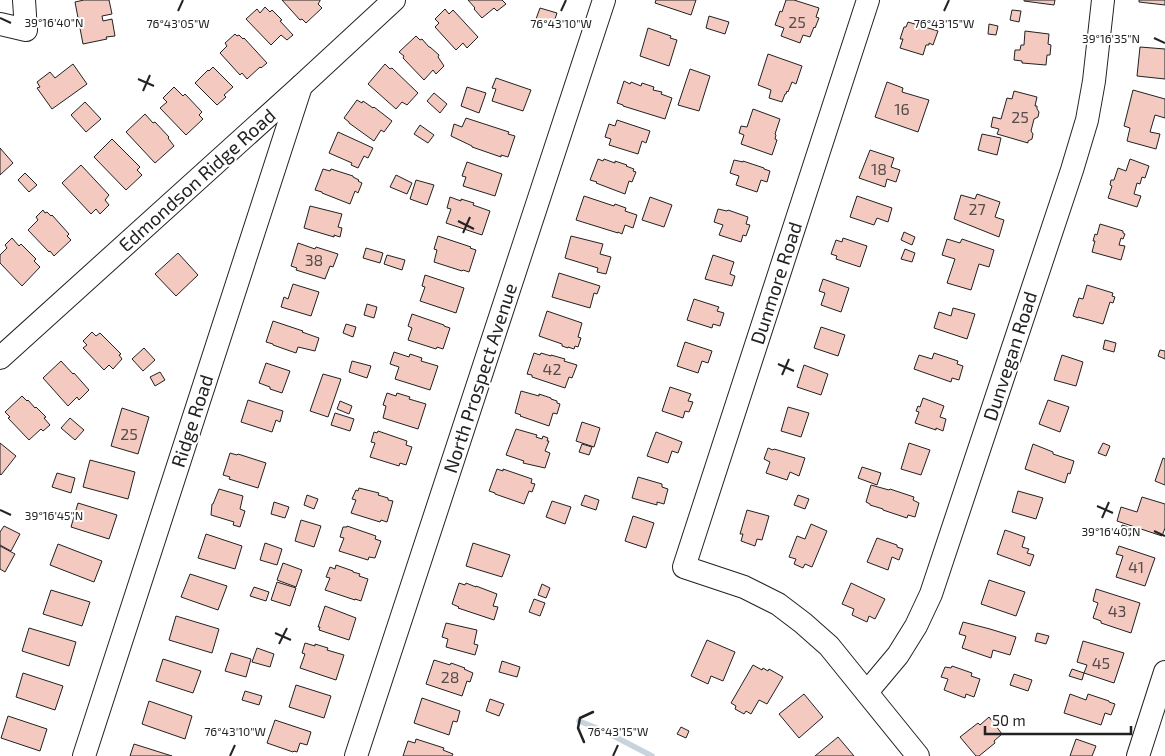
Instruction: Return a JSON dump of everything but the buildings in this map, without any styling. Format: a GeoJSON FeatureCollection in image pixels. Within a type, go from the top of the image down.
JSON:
{"type":"FeatureCollection","features":[{"type":"Feature","properties":{"kind":"street"},"geometry":{"type":"LineString","coordinates":[[0,24],[26,30],[24,0]]}},
{"type":"Feature","properties":{"kind":"street","name":"Edmondson Ridge Road"},"geometry":{"type":"LineString","coordinates":[[0,358],[394,0]]}},
{"type":"Feature","properties":{"kind":"street","name":"North Prospect Avenue"},"geometry":{"type":"LineString","coordinates":[[356,756],[604,0]]}},
{"type":"Feature","properties":{"kind":"street","name":"Dunmore Road"},"geometry":{"type":"LineString","coordinates":[[867,692],[829,646],[778,604],[744,587],[684,567],[868,0]]}},
{"type":"Feature","properties":{"kind":"street","name":"Dunvegan Road"},"geometry":{"type":"LineString","coordinates":[[867,692],[898,655],[916,626],[931,594],[1072,170],[1086,120],[1094,81],[1103,0]]}},
{"type":"Feature","properties":{"kind":"street","name":"Ridge Road"},"geometry":{"type":"LineString","coordinates":[[84,756],[301,86]]}},
{"type":"Feature","properties":{"kind":"street"},"geometry":{"type":"LineString","coordinates":[[1138,756],[1165,672]]}},
{"type":"Feature","properties":{"kind":"street"},"geometry":{"type":"LineString","coordinates":[[867,692],[918,756]]}},
{"type":"Feature","properties":{"kind":"waterway"},"geometry":{"type":"LineString","coordinates":[[579,721],[604,731],[652,756]]}},
{"type":"Feature","properties":{"kind":"wall"},"geometry":{"type":"LineString","coordinates":[[584,742],[578,728],[580,718],[593,712]]}}]}
